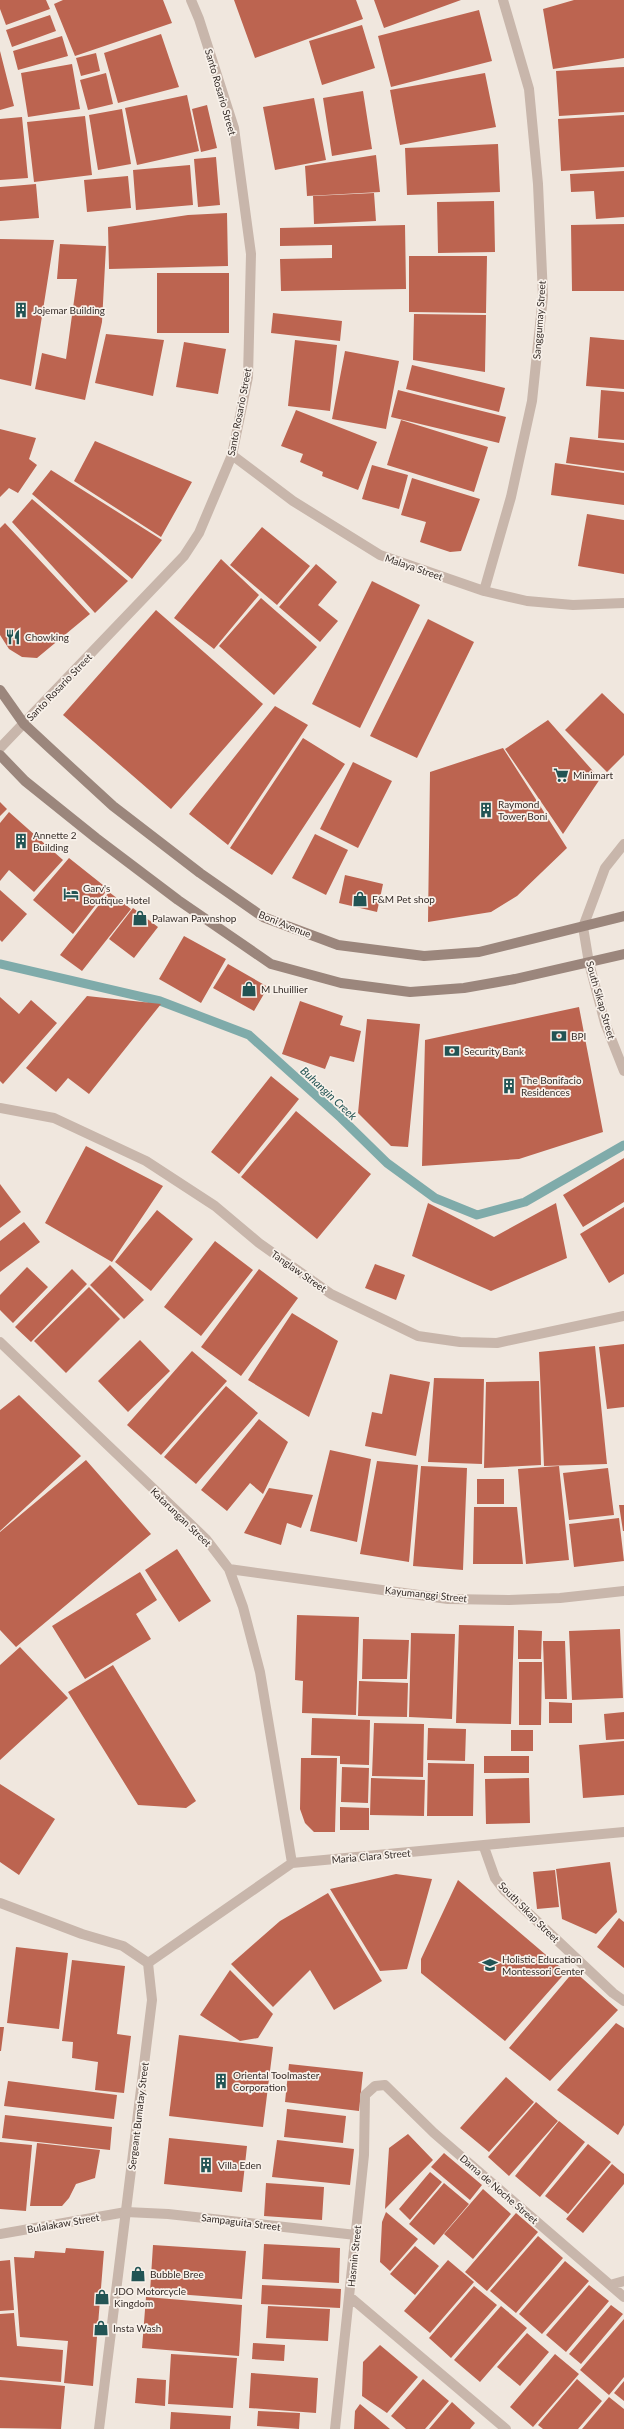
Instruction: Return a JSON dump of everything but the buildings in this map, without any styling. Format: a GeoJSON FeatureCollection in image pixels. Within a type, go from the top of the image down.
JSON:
{"type":"FeatureCollection","features":[{"type":"Feature","properties":{"kind":"main road","name":"Boni Avenue"},"geometry":{"type":"LineString","coordinates":[[0,690],[24,724],[113,806],[206,877],[263,917],[338,945],[424,956],[471,953],[624,916]]}},
{"type":"Feature","properties":{"kind":"main road"},"geometry":{"type":"LineString","coordinates":[[0,755],[25,780],[96,838],[178,900],[270,964],[341,983],[410,992],[493,983],[589,963],[624,954]]}},
{"type":"Feature","properties":{"kind":"street","name":"Santo Rosario Street"},"geometry":{"type":"LineString","coordinates":[[0,748],[184,556],[199,533],[232,455],[248,377],[251,254],[234,128],[199,19],[191,0]]}},
{"type":"Feature","properties":{"kind":"street","name":"Sanggumay Street"},"geometry":{"type":"LineString","coordinates":[[484,591],[511,497],[532,401],[543,296],[538,184],[528,89],[503,0]]}},
{"type":"Feature","properties":{"kind":"street","name":"Malaya Street"},"geometry":{"type":"LineString","coordinates":[[232,455],[293,501],[380,555],[484,591],[527,601],[573,605],[624,603]]}},
{"type":"Feature","properties":{"kind":"street"},"geometry":{"type":"LineString","coordinates":[[583,927],[605,868],[624,844]]}},
{"type":"Feature","properties":{"kind":"street","name":"South Sikap Street"},"geometry":{"type":"LineString","coordinates":[[583,927],[589,963],[605,1022],[624,1071]]}},
{"type":"Feature","properties":{"kind":"street","name":"Tanglaw Street"},"geometry":{"type":"LineString","coordinates":[[0,1108],[54,1118],[146,1161],[215,1206],[259,1243],[332,1294],[418,1336],[460,1342],[497,1343],[624,1316]]}},
{"type":"Feature","properties":{"kind":"street","name":"Katarungan Street"},"geometry":{"type":"LineString","coordinates":[[0,1342],[206,1539],[229,1568],[243,1607],[260,1672],[292,1863]]}},
{"type":"Feature","properties":{"kind":"street","name":"Kayumanggi Street"},"geometry":{"type":"LineString","coordinates":[[229,1568],[448,1599],[509,1600],[560,1598],[624,1592]]}},
{"type":"Feature","properties":{"kind":"street","name":"Maria Clara Street"},"geometry":{"type":"LineString","coordinates":[[148,1962],[292,1863],[484,1847],[624,1832]]}},
{"type":"Feature","properties":{"kind":"street","name":"South Sikap Street"},"geometry":{"type":"LineString","coordinates":[[484,1847],[495,1878],[504,1890],[613,1993],[624,2001]]}},
{"type":"Feature","properties":{"kind":"street"},"geometry":{"type":"LineString","coordinates":[[0,1904],[82,1934],[123,1946],[148,1962]]}},
{"type":"Feature","properties":{"kind":"street","name":"Sergeant Bumatay Street"},"geometry":{"type":"LineString","coordinates":[[100,2429],[152,2000],[148,1962]]}},
{"type":"Feature","properties":{"kind":"street","name":"Dama de Noche Street"},"geometry":{"type":"LineString","coordinates":[[375,2086],[385,2085],[434,2133],[624,2297]]}},
{"type":"Feature","properties":{"kind":"street","name":"Hasmin Street"},"geometry":{"type":"LineString","coordinates":[[335,2429],[364,2155],[365,2095],[375,2086]]}},
{"type":"Feature","properties":{"kind":"street","name":"Bulalakaw Street"},"geometry":{"type":"LineString","coordinates":[[0,2234],[126,2212]]}},
{"type":"Feature","properties":{"kind":"street","name":"Sampaguita Street"},"geometry":{"type":"LineString","coordinates":[[126,2212],[168,2214],[356,2235]]}},
{"type":"Feature","properties":{"kind":"street"},"geometry":{"type":"LineString","coordinates":[[610,2285],[624,2281]]}},
{"type":"Feature","properties":{"kind":"street"},"geometry":{"type":"LineString","coordinates":[[350,2297],[506,2429]]}},
{"type":"Feature","properties":{"kind":"waterway","name":"Buhangin Creek"},"geometry":{"type":"LineString","coordinates":[[0,964],[160,1001],[249,1035],[341,1118],[387,1163],[435,1198],[477,1215],[525,1202],[624,1145]]}},
{"type":"Feature","properties":{"kind":"place","name":"Jojemar Building"},"geometry":{"type":"Point","coordinates":[21,310]}},
{"type":"Feature","properties":{"kind":"place","name":"Chowking"},"geometry":{"type":"Point","coordinates":[13,637]}},
{"type":"Feature","properties":{"kind":"place","name":"Minimart"},"geometry":{"type":"Point","coordinates":[561,775]}},
{"type":"Feature","properties":{"kind":"place","name":"Raymond Tower Boni"},"geometry":{"type":"Point","coordinates":[486,810]}},
{"type":"Feature","properties":{"kind":"place","name":"Annette 2 Building"},"geometry":{"type":"Point","coordinates":[21,841]}},
{"type":"Feature","properties":{"kind":"place","name":"Garv's Boutique Hotel"},"geometry":{"type":"Point","coordinates":[71,894]}},
{"type":"Feature","properties":{"kind":"place","name":"F&M Pet shop"},"geometry":{"type":"Point","coordinates":[360,899]}},
{"type":"Feature","properties":{"kind":"place","name":"Palawan Pawnshop"},"geometry":{"type":"Point","coordinates":[140,918]}},
{"type":"Feature","properties":{"kind":"place","name":"M Lhuillier"},"geometry":{"type":"Point","coordinates":[249,989]}},
{"type":"Feature","properties":{"kind":"place","name":"BPI"},"geometry":{"type":"Point","coordinates":[559,1036]}},
{"type":"Feature","properties":{"kind":"place","name":"Security Bank"},"geometry":{"type":"Point","coordinates":[452,1051]}},
{"type":"Feature","properties":{"kind":"place","name":"The Bonifacio Residences"},"geometry":{"type":"Point","coordinates":[509,1086]}},
{"type":"Feature","properties":{"kind":"place","name":"Holistic Education Montessori Center"},"geometry":{"type":"Point","coordinates":[490,1965]}},
{"type":"Feature","properties":{"kind":"place","name":"Oriental Toolmaster Corporation"},"geometry":{"type":"Point","coordinates":[221,2081]}},
{"type":"Feature","properties":{"kind":"place","name":"Villa Eden"},"geometry":{"type":"Point","coordinates":[206,2165]}},
{"type":"Feature","properties":{"kind":"place","name":"Bubble Bree"},"geometry":{"type":"Point","coordinates":[138,2274]}},
{"type":"Feature","properties":{"kind":"place","name":"JDO Motorcycle Kingdom"},"geometry":{"type":"Point","coordinates":[102,2297]}},
{"type":"Feature","properties":{"kind":"place","name":"Insta Wash"},"geometry":{"type":"Point","coordinates":[101,2328]}}]}
